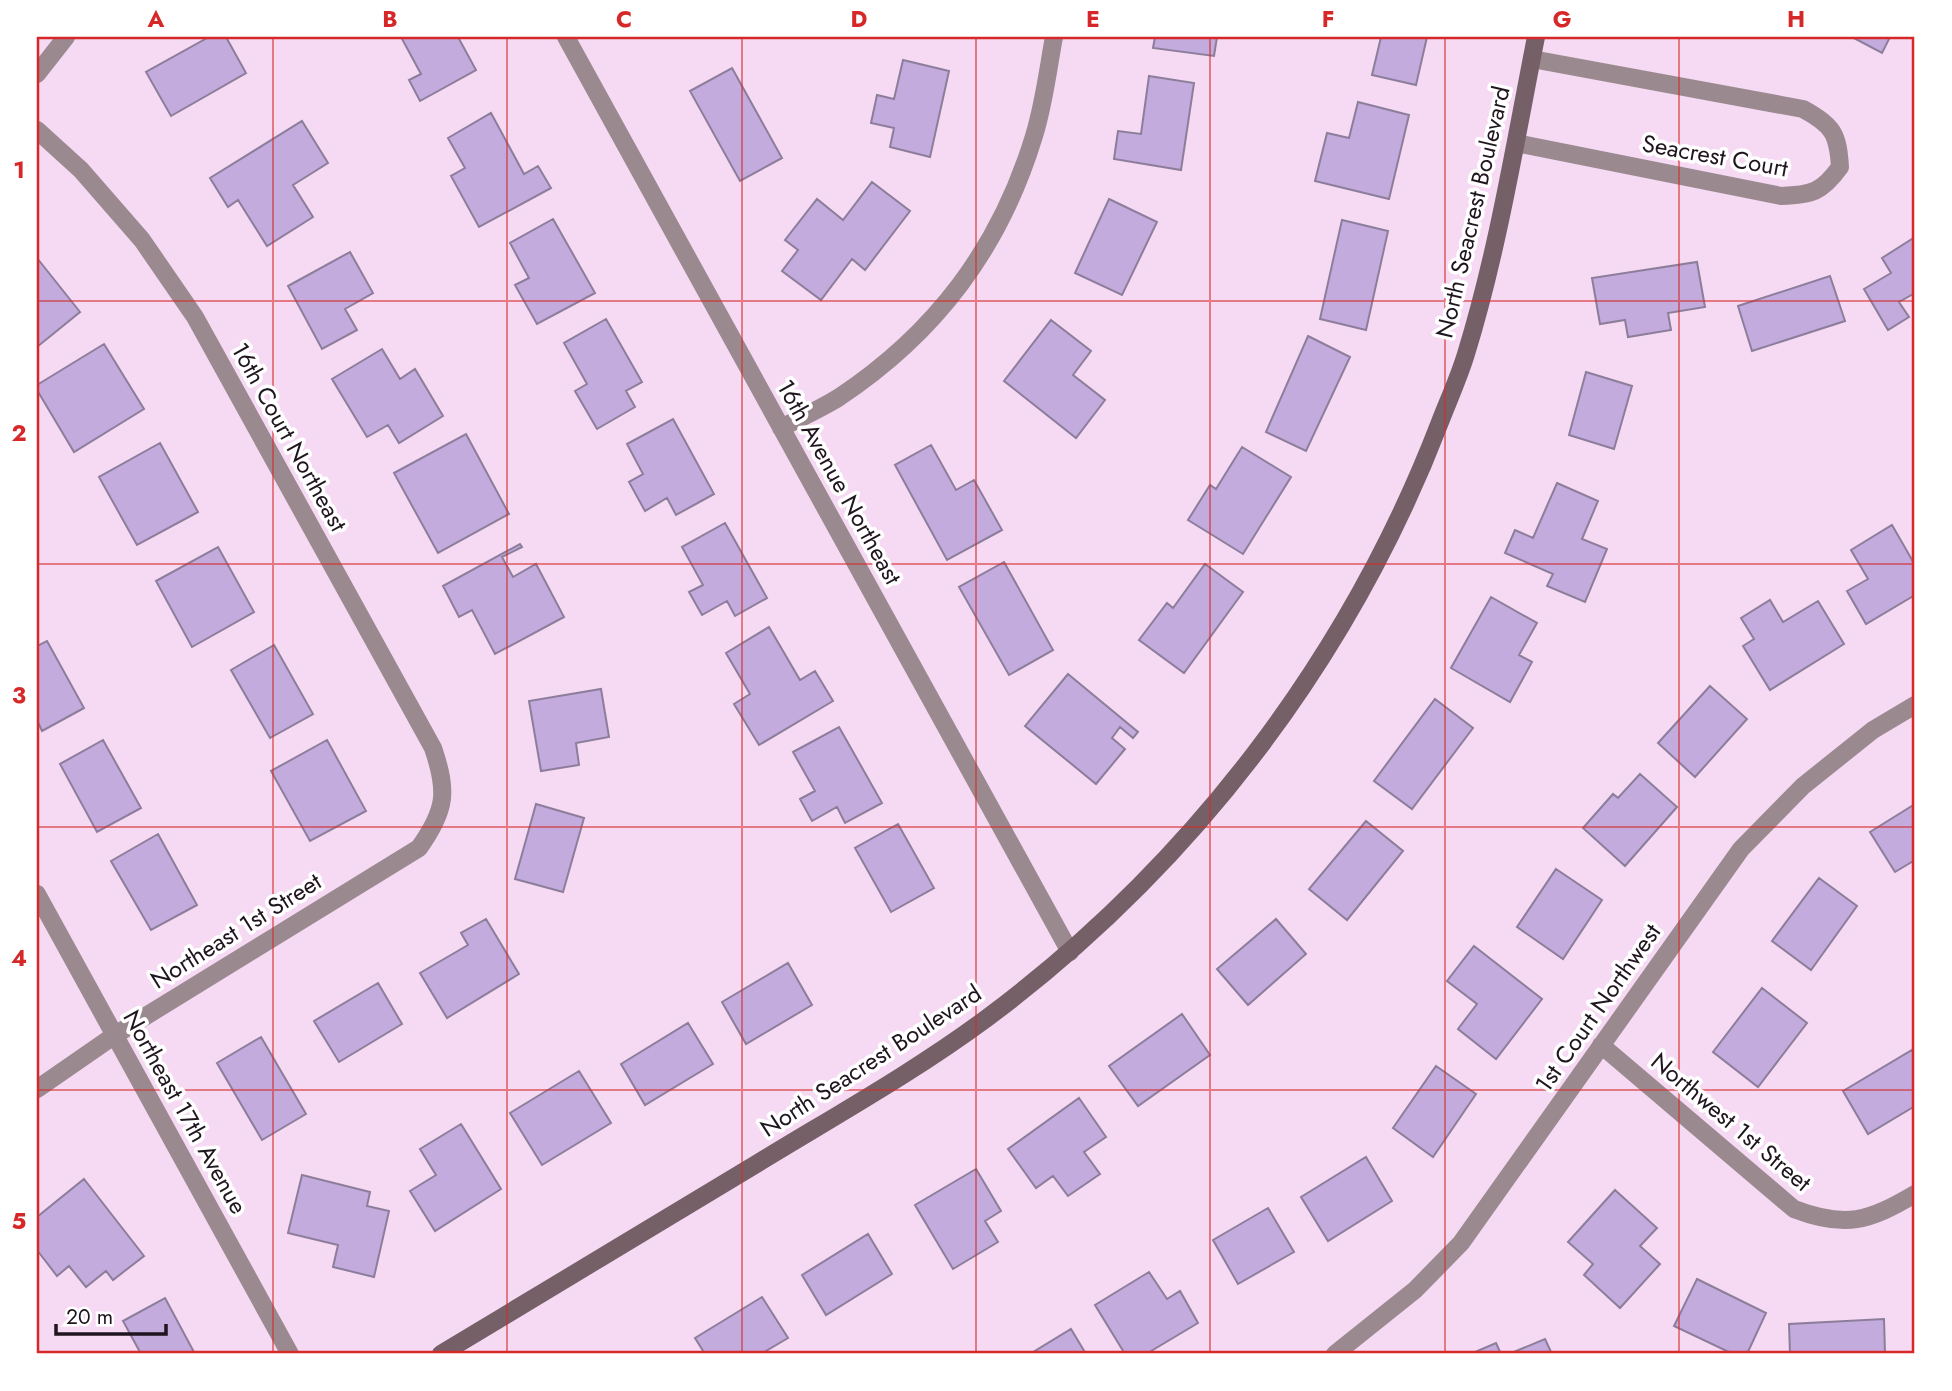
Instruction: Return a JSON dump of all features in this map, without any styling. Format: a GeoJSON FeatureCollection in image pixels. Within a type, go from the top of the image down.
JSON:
{"type":"FeatureCollection","features":[{"type":"Feature","properties":{"kind":"street"},"geometry":{"type":"LineString","coordinates":[[37,74],[66,37]]}},
{"type":"Feature","properties":{"kind":"street","name":"16th Avenue Northeast"},"geometry":{"type":"LineString","coordinates":[[566,37],[1070,952]]}},
{"type":"Feature","properties":{"kind":"street"},"geometry":{"type":"LineString","coordinates":[[781,428],[836,399],[886,363],[952,298],[987,247],[1015,192],[1035,133],[1054,37]]}},
{"type":"Feature","properties":{"kind":"street","name":"North Seacrest Boulevard"},"geometry":{"type":"LineString","coordinates":[[441,1354],[898,1079],[986,1018],[1070,952],[1109,916],[1184,839],[1237,778],[1315,670],[1369,578],[1417,482],[1465,357],[1494,254],[1536,37]]}},
{"type":"Feature","properties":{"kind":"street","name":"Seacrest Court"},"geometry":{"type":"LineString","coordinates":[[1516,143],[1781,196],[1806,195],[1827,185],[1840,167],[1838,143],[1825,121],[1803,109],[1532,59]]}},
{"type":"Feature","properties":{"kind":"street","name":"16th Court Northeast"},"geometry":{"type":"LineString","coordinates":[[37,131],[81,170],[142,240],[195,317],[433,748],[442,774],[443,800]]}},
{"type":"Feature","properties":{"kind":"street","name":"1st Court Northwest"},"geometry":{"type":"LineString","coordinates":[[1335,1354],[1355,1348],[1461,1243],[1741,849],[1803,786],[1873,730],[1915,705]]}},
{"type":"Feature","properties":{"kind":"street","name":"Northeast 1st Street"},"geometry":{"type":"LineString","coordinates":[[37,1089],[115,1035],[419,848],[434,826],[443,800]]}},
{"type":"Feature","properties":{"kind":"street","name":"Northeast 17th Avenue"},"geometry":{"type":"LineString","coordinates":[[37,894],[290,1354]]}},
{"type":"Feature","properties":{"kind":"street","name":"Northwest 1st Street"},"geometry":{"type":"LineString","coordinates":[[1601,1045],[1794,1209],[1818,1218],[1843,1222],[1868,1218],[1915,1194]]}},
{"type":"Feature","properties":{"kind":"building"},"geometry":{"type":"Polygon","coordinates":[[[209,37],[226,37],[246,73],[171,116],[146,72],[209,37]]]}},
{"type":"Feature","properties":{"kind":"building"},"geometry":{"type":"Polygon","coordinates":[[[401,37],[458,37],[476,70],[420,101],[409,80],[421,74],[401,37]]]}},
{"type":"Feature","properties":{"kind":"building"},"geometry":{"type":"Polygon","coordinates":[[[1155,37],[1217,37],[1214,56],[1153,48],[1155,37]]]}},
{"type":"Feature","properties":{"kind":"building"},"geometry":{"type":"Polygon","coordinates":[[[1381,37],[1427,37],[1416,85],[1372,75],[1381,37]]]}},
{"type":"Feature","properties":{"kind":"building"},"geometry":{"type":"Polygon","coordinates":[[[1852,37],[1890,37],[1882,53],[1852,37]]]}},
{"type":"Feature","properties":{"kind":"building"},"geometry":{"type":"Polygon","coordinates":[[[903,60],[949,71],[930,157],[890,147],[894,128],[871,123],[877,95],[894,99],[903,60]]]}},
{"type":"Feature","properties":{"kind":"building"},"geometry":{"type":"Polygon","coordinates":[[[732,68],[782,158],[740,181],[690,91],[732,68]]]}},
{"type":"Feature","properties":{"kind":"building"},"geometry":{"type":"Polygon","coordinates":[[[1149,76],[1194,83],[1181,170],[1114,159],[1118,131],[1141,134],[1149,76]]]}},
{"type":"Feature","properties":{"kind":"building"},"geometry":{"type":"Polygon","coordinates":[[[1358,102],[1409,115],[1389,199],[1315,181],[1327,133],[1349,138],[1358,102]]]}},
{"type":"Feature","properties":{"kind":"building"},"geometry":{"type":"Polygon","coordinates":[[[491,113],[524,174],[538,166],[551,188],[479,227],[451,176],[465,168],[448,138],[491,113]]]}},
{"type":"Feature","properties":{"kind":"building"},"geometry":{"type":"Polygon","coordinates":[[[302,121],[328,163],[293,185],[313,217],[267,246],[238,200],[228,207],[210,178],[302,121]]]}},
{"type":"Feature","properties":{"kind":"building"},"geometry":{"type":"Polygon","coordinates":[[[872,182],[910,211],[865,270],[852,259],[821,300],[782,271],[798,250],[785,240],[817,199],[843,220],[872,182]]]}},
{"type":"Feature","properties":{"kind":"building"},"geometry":{"type":"Polygon","coordinates":[[[1109,199],[1157,222],[1122,295],[1075,273],[1109,199]]]}},
{"type":"Feature","properties":{"kind":"building"},"geometry":{"type":"Polygon","coordinates":[[[553,219],[595,293],[537,324],[515,285],[529,278],[510,243],[553,219]]]}},
{"type":"Feature","properties":{"kind":"building"},"geometry":{"type":"Polygon","coordinates":[[[1342,220],[1388,231],[1366,330],[1320,319],[1342,220]]]}},
{"type":"Feature","properties":{"kind":"building"},"geometry":{"type":"Polygon","coordinates":[[[1915,237],[1915,293],[1899,302],[1909,317],[1888,330],[1864,289],[1891,273],[1882,258],[1915,237]]]}},
{"type":"Feature","properties":{"kind":"building"},"geometry":{"type":"Polygon","coordinates":[[[350,252],[373,293],[345,309],[357,330],[322,349],[288,286],[350,252]]]}},
{"type":"Feature","properties":{"kind":"building"},"geometry":{"type":"Polygon","coordinates":[[[37,258],[80,312],[37,347],[37,258]]]}},
{"type":"Feature","properties":{"kind":"building"},"geometry":{"type":"Polygon","coordinates":[[[1697,262],[1705,307],[1668,313],[1671,330],[1628,337],[1625,320],[1600,324],[1592,278],[1697,262]]]}},
{"type":"Feature","properties":{"kind":"building"},"geometry":{"type":"Polygon","coordinates":[[[1830,276],[1845,321],[1752,351],[1738,306],[1830,276]]]}},
{"type":"Feature","properties":{"kind":"building"},"geometry":{"type":"Polygon","coordinates":[[[606,319],[642,382],[626,391],[635,407],[597,429],[575,391],[587,384],[564,343],[606,319]]]}},
{"type":"Feature","properties":{"kind":"building"},"geometry":{"type":"Polygon","coordinates":[[[1051,320],[1091,351],[1073,375],[1105,400],[1076,438],[1004,381],[1051,320]]]}},
{"type":"Feature","properties":{"kind":"building"},"geometry":{"type":"Polygon","coordinates":[[[1308,336],[1350,357],[1306,451],[1266,432],[1308,336]]]}},
{"type":"Feature","properties":{"kind":"building"},"geometry":{"type":"Polygon","coordinates":[[[104,344],[144,409],[74,452],[37,390],[37,385],[104,344]]]}},
{"type":"Feature","properties":{"kind":"building"},"geometry":{"type":"Polygon","coordinates":[[[382,349],[400,379],[415,369],[443,416],[399,443],[388,425],[367,437],[332,379],[382,349]]]}},
{"type":"Feature","properties":{"kind":"building"},"geometry":{"type":"Polygon","coordinates":[[[1586,372],[1632,386],[1614,449],[1569,435],[1586,372]]]}},
{"type":"Feature","properties":{"kind":"building"},"geometry":{"type":"Polygon","coordinates":[[[673,419],[714,494],[676,515],[667,498],[645,511],[629,482],[643,474],[627,444],[673,419]]]}},
{"type":"Feature","properties":{"kind":"building"},"geometry":{"type":"Polygon","coordinates":[[[466,434],[509,514],[438,553],[394,473],[466,434]]]}},
{"type":"Feature","properties":{"kind":"building"},"geometry":{"type":"Polygon","coordinates":[[[160,443],[198,512],[137,545],[99,477],[160,443]]]}},
{"type":"Feature","properties":{"kind":"building"},"geometry":{"type":"Polygon","coordinates":[[[931,445],[956,490],[974,480],[1002,530],[947,560],[895,465],[931,445]]]}},
{"type":"Feature","properties":{"kind":"building"},"geometry":{"type":"Polygon","coordinates":[[[1242,447],[1291,477],[1243,554],[1188,520],[1210,485],[1216,489],[1242,447]]]}},
{"type":"Feature","properties":{"kind":"building"},"geometry":{"type":"Polygon","coordinates":[[[1557,483],[1598,501],[1582,539],[1607,549],[1585,602],[1547,586],[1553,574],[1505,553],[1515,530],[1533,538],[1557,483]]]}},
{"type":"Feature","properties":{"kind":"building"},"geometry":{"type":"Polygon","coordinates":[[[725,523],[767,598],[735,616],[727,601],[702,615],[689,592],[703,585],[682,547],[725,523]]]}},
{"type":"Feature","properties":{"kind":"building"},"geometry":{"type":"Polygon","coordinates":[[[1892,525],[1915,565],[1915,595],[1866,624],[1847,591],[1868,579],[1851,550],[1892,525]]]}},
{"type":"Feature","properties":{"kind":"building"},"geometry":{"type":"Polygon","coordinates":[[[520,544],[522,547],[502,557],[513,577],[536,564],[564,617],[495,654],[472,610],[459,617],[443,586],[520,544]]]}},
{"type":"Feature","properties":{"kind":"building"},"geometry":{"type":"Polygon","coordinates":[[[218,547],[254,612],[192,647],[156,581],[218,547]]]}},
{"type":"Feature","properties":{"kind":"building"},"geometry":{"type":"Polygon","coordinates":[[[1004,562],[1053,650],[1009,675],[959,587],[1004,562]]]}},
{"type":"Feature","properties":{"kind":"building"},"geometry":{"type":"Polygon","coordinates":[[[1205,564],[1243,592],[1184,673],[1139,640],[1167,603],[1173,608],[1205,564]]]}},
{"type":"Feature","properties":{"kind":"building"},"geometry":{"type":"Polygon","coordinates":[[[1491,597],[1537,623],[1519,655],[1532,662],[1510,702],[1451,668],[1491,597]]]}},
{"type":"Feature","properties":{"kind":"building"},"geometry":{"type":"Polygon","coordinates":[[[1770,600],[1783,622],[1818,601],[1844,644],[1770,690],[1743,646],[1754,639],[1741,618],[1770,600]]]}},
{"type":"Feature","properties":{"kind":"building"},"geometry":{"type":"Polygon","coordinates":[[[769,627],[800,680],[815,671],[833,701],[759,745],[734,704],[750,694],[726,653],[769,627]]]}},
{"type":"Feature","properties":{"kind":"building"},"geometry":{"type":"Polygon","coordinates":[[[47,641],[84,708],[42,731],[37,720],[37,646],[47,641]]]}},
{"type":"Feature","properties":{"kind":"building"},"geometry":{"type":"Polygon","coordinates":[[[274,645],[313,714],[270,738],[231,670],[274,645]]]}},
{"type":"Feature","properties":{"kind":"building"},"geometry":{"type":"Polygon","coordinates":[[[1068,674],[1138,732],[1133,738],[1120,727],[1112,738],[1125,749],[1096,784],[1025,726],[1068,674]]]}},
{"type":"Feature","properties":{"kind":"building"},"geometry":{"type":"Polygon","coordinates":[[[1710,686],[1747,719],[1695,777],[1658,743],[1710,686]]]}},
{"type":"Feature","properties":{"kind":"building"},"geometry":{"type":"Polygon","coordinates":[[[601,689],[609,737],[576,743],[579,765],[541,771],[529,701],[601,689]]]}},
{"type":"Feature","properties":{"kind":"building"},"geometry":{"type":"Polygon","coordinates":[[[1435,699],[1473,728],[1412,809],[1374,781],[1435,699]]]}},
{"type":"Feature","properties":{"kind":"building"},"geometry":{"type":"Polygon","coordinates":[[[839,727],[882,803],[845,823],[837,807],[812,821],[800,799],[815,791],[793,752],[839,727]]]}},
{"type":"Feature","properties":{"kind":"building"},"geometry":{"type":"Polygon","coordinates":[[[103,740],[141,808],[97,832],[60,764],[103,740]]]}},
{"type":"Feature","properties":{"kind":"building"},"geometry":{"type":"Polygon","coordinates":[[[327,740],[366,811],[310,841],[271,771],[327,740]]]}},
{"type":"Feature","properties":{"kind":"building"},"geometry":{"type":"Polygon","coordinates":[[[1640,774],[1677,807],[1625,866],[1583,828],[1613,794],[1618,798],[1640,774]]]}},
{"type":"Feature","properties":{"kind":"building"},"geometry":{"type":"Polygon","coordinates":[[[536,804],[584,818],[563,892],[515,879],[536,804]]]}},
{"type":"Feature","properties":{"kind":"building"},"geometry":{"type":"Polygon","coordinates":[[[1915,804],[1915,860],[1895,872],[1870,832],[1915,804]]]}},
{"type":"Feature","properties":{"kind":"building"},"geometry":{"type":"Polygon","coordinates":[[[1366,821],[1403,851],[1347,920],[1309,889],[1366,821]]]}},
{"type":"Feature","properties":{"kind":"building"},"geometry":{"type":"Polygon","coordinates":[[[898,824],[934,888],[891,912],[855,848],[898,824]]]}},
{"type":"Feature","properties":{"kind":"building"},"geometry":{"type":"Polygon","coordinates":[[[158,834],[197,905],[151,930],[111,861],[158,834]]]}},
{"type":"Feature","properties":{"kind":"building"},"geometry":{"type":"Polygon","coordinates":[[[1556,869],[1602,900],[1563,959],[1517,927],[1556,869]]]}},
{"type":"Feature","properties":{"kind":"building"},"geometry":{"type":"Polygon","coordinates":[[[1819,878],[1857,906],[1811,970],[1772,941],[1819,878]]]}},
{"type":"Feature","properties":{"kind":"building"},"geometry":{"type":"Polygon","coordinates":[[[486,919],[519,974],[447,1018],[420,973],[468,945],[461,933],[486,919]]]}},
{"type":"Feature","properties":{"kind":"building"},"geometry":{"type":"Polygon","coordinates":[[[1276,919],[1306,954],[1248,1005],[1217,969],[1276,919]]]}},
{"type":"Feature","properties":{"kind":"building"},"geometry":{"type":"Polygon","coordinates":[[[1474,946],[1542,999],[1496,1059],[1458,1029],[1477,1004],[1447,981],[1474,946]]]}},
{"type":"Feature","properties":{"kind":"building"},"geometry":{"type":"Polygon","coordinates":[[[788,963],[812,1005],[746,1044],[722,1002],[788,963]]]}},
{"type":"Feature","properties":{"kind":"building"},"geometry":{"type":"Polygon","coordinates":[[[378,983],[402,1024],[339,1062],[314,1021],[378,983]]]}},
{"type":"Feature","properties":{"kind":"building"},"geometry":{"type":"Polygon","coordinates":[[[1762,988],[1807,1023],[1758,1087],[1713,1052],[1762,988]]]}},
{"type":"Feature","properties":{"kind":"building"},"geometry":{"type":"Polygon","coordinates":[[[1182,1014],[1210,1055],[1138,1106],[1109,1066],[1182,1014]]]}},
{"type":"Feature","properties":{"kind":"building"},"geometry":{"type":"Polygon","coordinates":[[[688,1023],[713,1064],[645,1105],[621,1064],[688,1023]]]}},
{"type":"Feature","properties":{"kind":"building"},"geometry":{"type":"Polygon","coordinates":[[[261,1037],[306,1114],[262,1140],[217,1063],[261,1037]]]}},
{"type":"Feature","properties":{"kind":"building"},"geometry":{"type":"Polygon","coordinates":[[[1912,1050],[1915,1056],[1915,1106],[1868,1134],[1843,1091],[1912,1050]]]}},
{"type":"Feature","properties":{"kind":"building"},"geometry":{"type":"Polygon","coordinates":[[[1436,1066],[1476,1094],[1433,1157],[1393,1128],[1436,1066]]]}},
{"type":"Feature","properties":{"kind":"building"},"geometry":{"type":"Polygon","coordinates":[[[579,1071],[611,1123],[542,1165],[510,1113],[579,1071]]]}},
{"type":"Feature","properties":{"kind":"building"},"geometry":{"type":"Polygon","coordinates":[[[1079,1098],[1106,1137],[1084,1152],[1100,1174],[1068,1196],[1053,1176],[1036,1188],[1008,1149],[1079,1098]]]}},
{"type":"Feature","properties":{"kind":"building"},"geometry":{"type":"Polygon","coordinates":[[[461,1124],[501,1189],[435,1231],[410,1191],[436,1175],[420,1149],[461,1124]]]}},
{"type":"Feature","properties":{"kind":"building"},"geometry":{"type":"Polygon","coordinates":[[[1366,1157],[1392,1201],[1328,1241],[1301,1197],[1366,1157]]]}},
{"type":"Feature","properties":{"kind":"building"},"geometry":{"type":"Polygon","coordinates":[[[976,1169],[1001,1211],[985,1221],[998,1242],[953,1269],[915,1205],[976,1169]]]}},
{"type":"Feature","properties":{"kind":"building"},"geometry":{"type":"Polygon","coordinates":[[[302,1175],[370,1192],[367,1206],[389,1211],[374,1277],[333,1267],[338,1245],[288,1233],[302,1175]]]}},
{"type":"Feature","properties":{"kind":"building"},"geometry":{"type":"Polygon","coordinates":[[[84,1179],[144,1256],[113,1280],[106,1271],[86,1287],[69,1266],[57,1276],[37,1250],[37,1217],[84,1179]]]}},
{"type":"Feature","properties":{"kind":"building"},"geometry":{"type":"Polygon","coordinates":[[[1615,1190],[1657,1228],[1640,1246],[1660,1264],[1620,1308],[1584,1275],[1593,1264],[1568,1242],[1615,1190]]]}},
{"type":"Feature","properties":{"kind":"building"},"geometry":{"type":"Polygon","coordinates":[[[1268,1208],[1294,1252],[1238,1284],[1213,1240],[1268,1208]]]}},
{"type":"Feature","properties":{"kind":"building"},"geometry":{"type":"Polygon","coordinates":[[[868,1234],[892,1274],[826,1315],[802,1275],[868,1234]]]}},
{"type":"Feature","properties":{"kind":"building"},"geometry":{"type":"Polygon","coordinates":[[[1149,1272],[1167,1299],[1180,1291],[1198,1323],[1146,1354],[1125,1354],[1095,1305],[1149,1272]]]}},
{"type":"Feature","properties":{"kind":"building"},"geometry":{"type":"Polygon","coordinates":[[[1697,1279],[1766,1313],[1747,1354],[1733,1354],[1674,1326],[1697,1279]]]}},
{"type":"Feature","properties":{"kind":"building"},"geometry":{"type":"Polygon","coordinates":[[[762,1297],[788,1338],[761,1354],[705,1354],[695,1338],[762,1297]]]}},
{"type":"Feature","properties":{"kind":"building"},"geometry":{"type":"Polygon","coordinates":[[[165,1298],[195,1354],[141,1354],[123,1321],[165,1298]]]}},
{"type":"Feature","properties":{"kind":"building"},"geometry":{"type":"Polygon","coordinates":[[[1884,1319],[1885,1354],[1790,1354],[1789,1324],[1884,1319]]]}},
{"type":"Feature","properties":{"kind":"building"},"geometry":{"type":"Polygon","coordinates":[[[1071,1329],[1086,1354],[1030,1354],[1071,1329]]]}},
{"type":"Feature","properties":{"kind":"building"},"geometry":{"type":"Polygon","coordinates":[[[1545,1339],[1552,1354],[1509,1354],[1545,1339]]]}},
{"type":"Feature","properties":{"kind":"building"},"geometry":{"type":"Polygon","coordinates":[[[1496,1343],[1501,1354],[1475,1352],[1496,1343]]]}}]}
